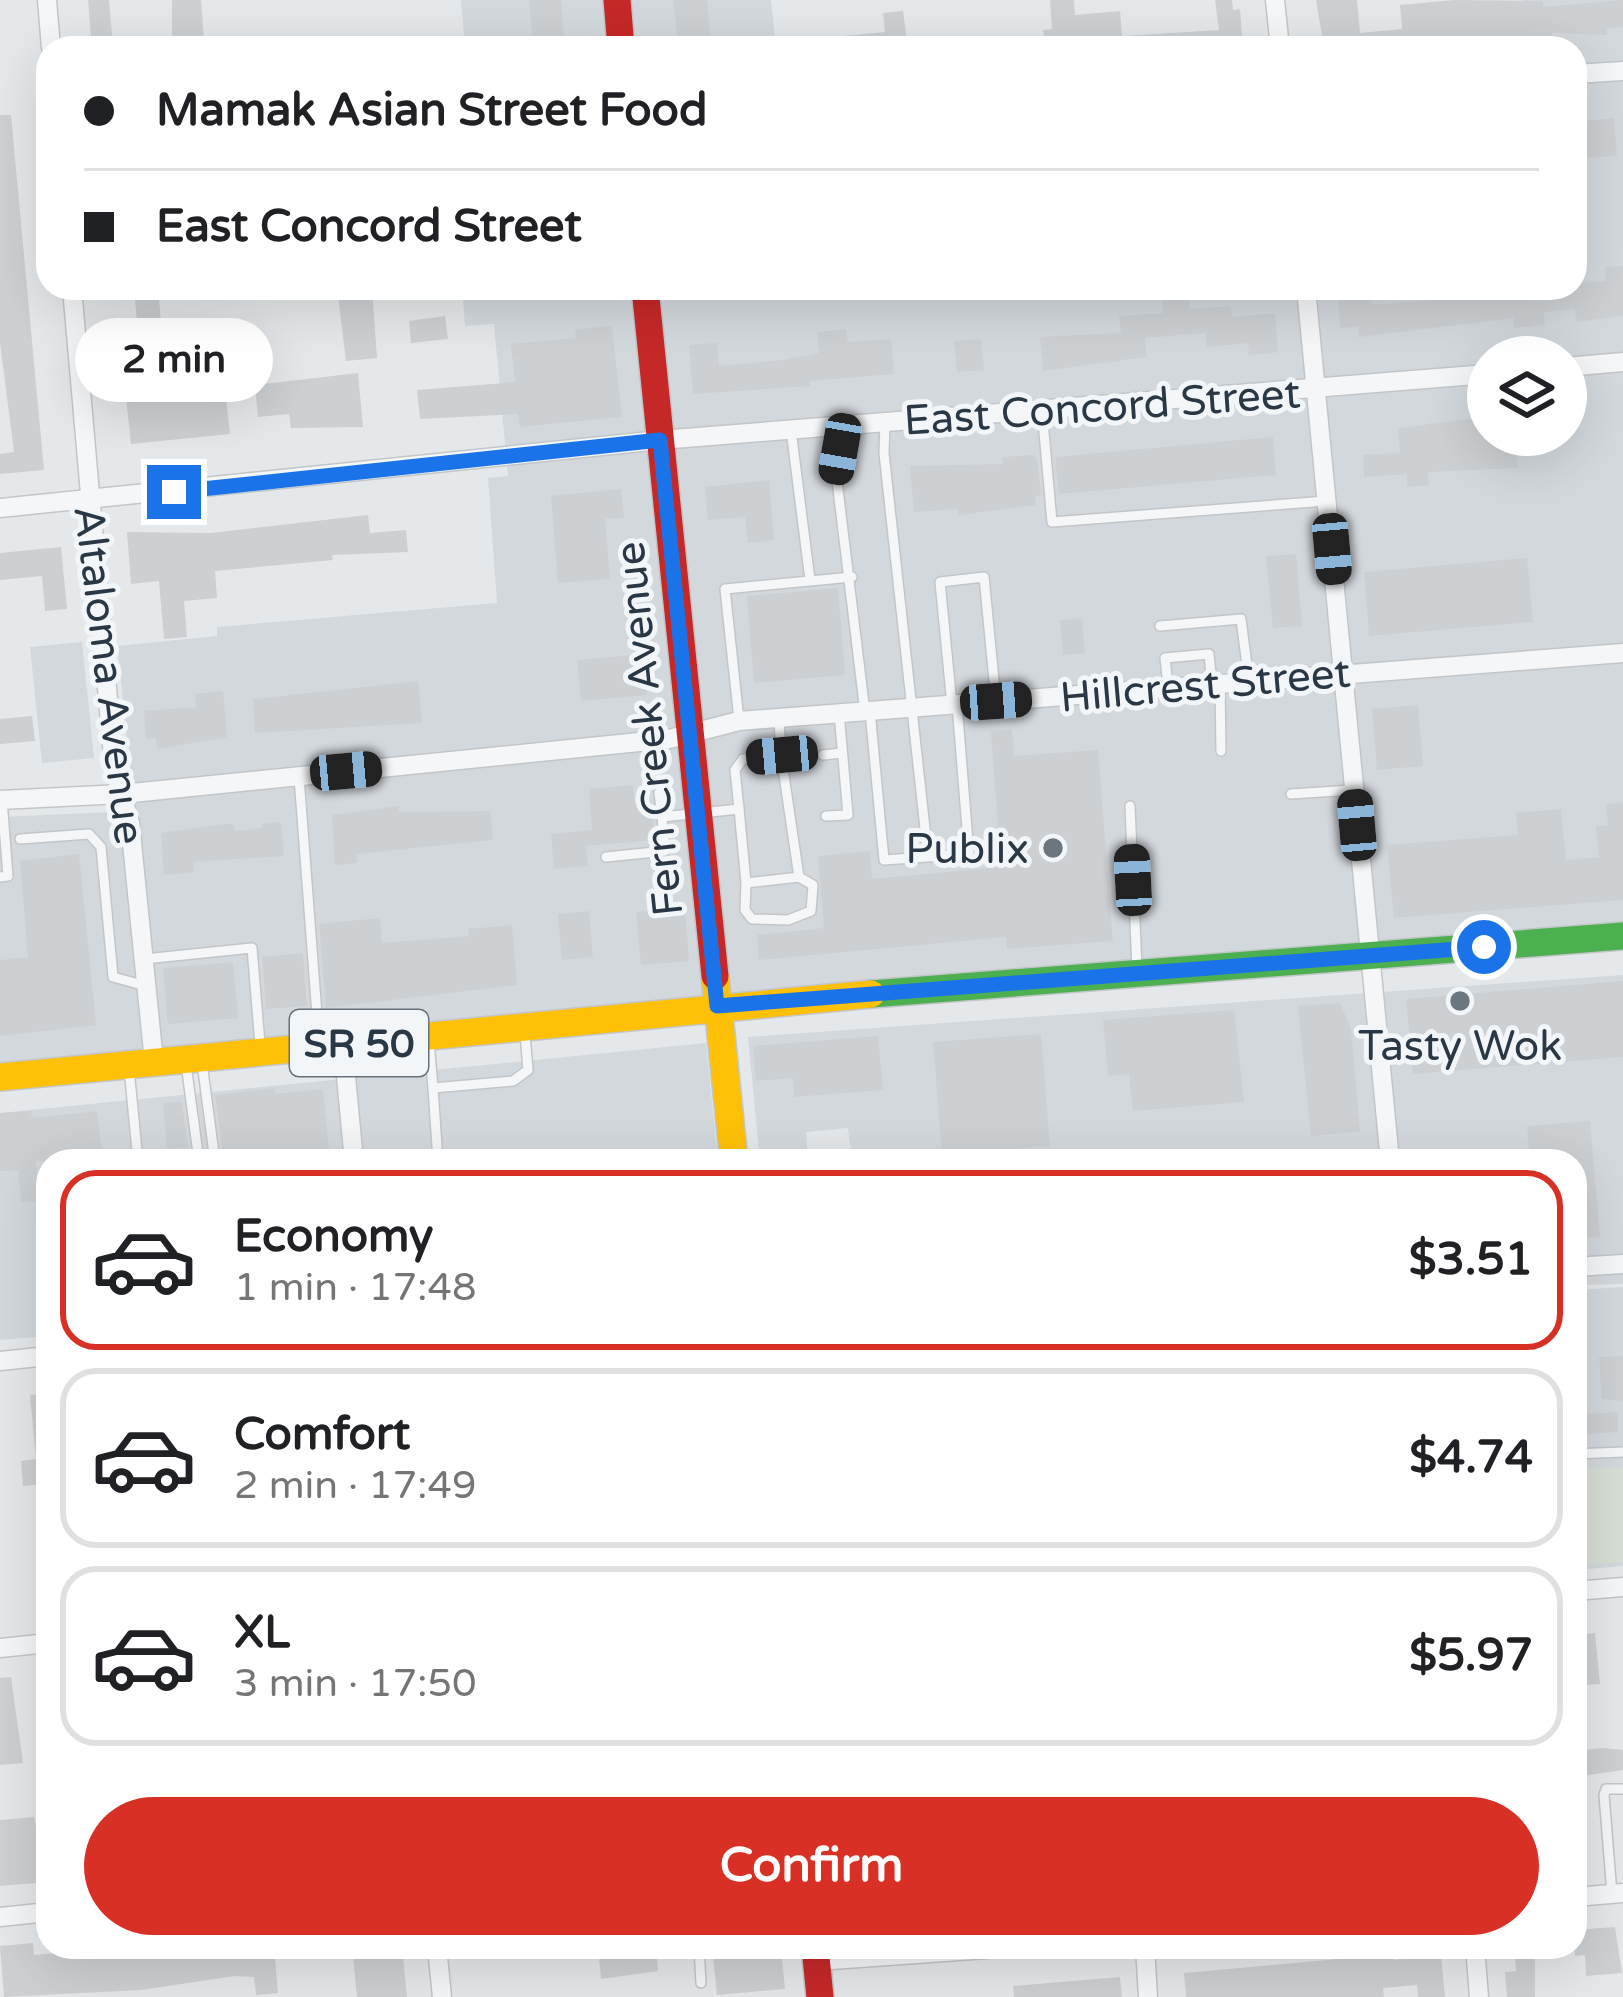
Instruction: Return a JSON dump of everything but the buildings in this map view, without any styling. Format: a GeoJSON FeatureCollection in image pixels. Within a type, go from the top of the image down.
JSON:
{"type":"FeatureCollection","features":[{"type":"Feature","properties":{"kind":"main road"},"geometry":{"type":"LineString","coordinates":[[617,0],[620,36]]}},
{"type":"Feature","properties":{"kind":"main road","name":"Fern Creek Avenue"},"geometry":{"type":"LineString","coordinates":[[646,300],[733,1149]]}},
{"type":"Feature","properties":{"kind":"main road","name":"SR 50"},"geometry":{"type":"LineString","coordinates":[[0,1077],[717,1006],[1623,936]]}},
{"type":"Feature","properties":{"kind":"main road"},"geometry":{"type":"LineString","coordinates":[[816,1959],[820,1997]]}},
{"type":"Feature","properties":{"kind":"street"},"geometry":{"type":"LineString","coordinates":[[46,0],[50,36]]}},
{"type":"Feature","properties":{"kind":"street"},"geometry":{"type":"LineString","coordinates":[[1275,0],[1279,36]]}},
{"type":"Feature","properties":{"kind":"street"},"geometry":{"type":"LineString","coordinates":[[1587,73],[1623,70]]}},
{"type":"Feature","properties":{"kind":"street","name":"Altaloma Avenue"},"geometry":{"type":"LineString","coordinates":[[73,300],[114,768],[131,839],[144,959],[141,1063]]}},
{"type":"Feature","properties":{"kind":"street"},"geometry":{"type":"LineString","coordinates":[[1307,300],[1389,1149]]}},
{"type":"Feature","properties":{"kind":"street"},"geometry":{"type":"LineString","coordinates":[[1587,365],[1623,362]]}},
{"type":"Feature","properties":{"kind":"street","name":"East Concord Street"},"geometry":{"type":"LineString","coordinates":[[0,508],[660,440],[1467,376]]}},
{"type":"Feature","properties":{"kind":"street","name":"Hillcrest Street"},"geometry":{"type":"LineString","coordinates":[[1,800],[122,794],[668,739],[739,721],[1623,653]]}},
{"type":"Feature","properties":{"kind":"street"},"geometry":{"type":"LineString","coordinates":[[331,1046],[352,1149]]}},
{"type":"Feature","properties":{"kind":"street"},"geometry":{"type":"LineString","coordinates":[[1587,1266],[1623,1264]]}},
{"type":"Feature","properties":{"kind":"street"},"geometry":{"type":"LineString","coordinates":[[0,1361],[36,1357]]}},
{"type":"Feature","properties":{"kind":"street"},"geometry":{"type":"LineString","coordinates":[[1587,1590],[1623,1587]]}},
{"type":"Feature","properties":{"kind":"street"},"geometry":{"type":"LineString","coordinates":[[0,1648],[36,1644]]}},
{"type":"Feature","properties":{"kind":"street"},"geometry":{"type":"LineString","coordinates":[[1587,1896],[1618,1893]]}},
{"type":"Feature","properties":{"kind":"street"},"geometry":{"type":"LineString","coordinates":[[0,1916],[36,1913]]}},
{"type":"Feature","properties":{"kind":"street"},"geometry":{"type":"LineString","coordinates":[[438,1959],[442,1997]]}},
{"type":"Feature","properties":{"kind":"street"},"geometry":{"type":"LineString","coordinates":[[1145,1959],[1148,1997]]}},
{"type":"Feature","properties":{"kind":"street"},"geometry":{"type":"LineString","coordinates":[[1475,1959],[1479,1997]]}},
{"type":"Feature","properties":{"kind":"lane"},"geometry":{"type":"LineString","coordinates":[[1042,410],[1052,522],[1327,501]]}},
{"type":"Feature","properties":{"kind":"lane"},"geometry":{"type":"LineString","coordinates":[[885,422],[884,453],[928,856]]}},
{"type":"Feature","properties":{"kind":"lane"},"geometry":{"type":"LineString","coordinates":[[844,426],[836,473],[884,860],[969,854],[940,582],[984,577],[996,701]]}},
{"type":"Feature","properties":{"kind":"lane"},"geometry":{"type":"LineString","coordinates":[[791,430],[810,580]]}},
{"type":"Feature","properties":{"kind":"lane"},"geometry":{"type":"LineString","coordinates":[[739,721],[725,589],[852,577]]}},
{"type":"Feature","properties":{"kind":"lane"},"geometry":{"type":"LineString","coordinates":[[1160,626],[1241,619],[1250,681]]}},
{"type":"Feature","properties":{"kind":"lane"},"geometry":{"type":"LineString","coordinates":[[1168,687],[1166,658],[1209,654],[1222,751]]}},
{"type":"Feature","properties":{"kind":"lane"},"geometry":{"type":"LineString","coordinates":[[826,816],[848,814],[839,713]]}},
{"type":"Feature","properties":{"kind":"lane"},"geometry":{"type":"LineString","coordinates":[[779,718],[799,877]]}},
{"type":"Feature","properties":{"kind":"lane"},"geometry":{"type":"LineString","coordinates":[[824,754],[842,753]]}},
{"type":"Feature","properties":{"kind":"lane"},"geometry":{"type":"LineString","coordinates":[[746,883],[799,877],[813,885],[811,910],[788,920],[752,919],[745,910],[738,763],[782,755]]}},
{"type":"Feature","properties":{"kind":"lane"},"geometry":{"type":"LineString","coordinates":[[299,776],[331,1046]]}},
{"type":"Feature","properties":{"kind":"lane"},"geometry":{"type":"LineString","coordinates":[[1292,794],[1354,790]]}},
{"type":"Feature","properties":{"kind":"lane"},"geometry":{"type":"LineString","coordinates":[[606,857],[665,851],[659,793]]}},
{"type":"Feature","properties":{"kind":"lane"},"geometry":{"type":"LineString","coordinates":[[0,877],[8,876],[1,800]]}},
{"type":"Feature","properties":{"kind":"lane"},"geometry":{"type":"LineString","coordinates":[[1130,806],[1138,974]]}},
{"type":"Feature","properties":{"kind":"lane"},"geometry":{"type":"LineString","coordinates":[[662,817],[740,809]]}},
{"type":"Feature","properties":{"kind":"lane"},"geometry":{"type":"LineString","coordinates":[[20,839],[89,833],[101,847],[112,977],[146,986]]}},
{"type":"Feature","properties":{"kind":"lane"},"geometry":{"type":"LineString","coordinates":[[101,847],[131,839]]}},
{"type":"Feature","properties":{"kind":"lane"},"geometry":{"type":"LineString","coordinates":[[144,959],[252,948],[261,1052]]}},
{"type":"Feature","properties":{"kind":"lane"},"geometry":{"type":"LineString","coordinates":[[433,1088],[513,1081],[528,1070],[524,1026]]}},
{"type":"Feature","properties":{"kind":"lane"},"geometry":{"type":"LineString","coordinates":[[428,1036],[437,1149]]}},
{"type":"Feature","properties":{"kind":"lane"},"geometry":{"type":"LineString","coordinates":[[193,1058],[198,1149]]}},
{"type":"Feature","properties":{"kind":"lane"},"geometry":{"type":"LineString","coordinates":[[193,1058],[212,1149]]}},
{"type":"Feature","properties":{"kind":"lane"},"geometry":{"type":"LineString","coordinates":[[138,1149],[141,1063]]}},
{"type":"Feature","properties":{"kind":"lane"},"geometry":{"type":"LineString","coordinates":[[1587,1454],[1623,1452]]}},
{"type":"Feature","properties":{"kind":"lane"},"geometry":{"type":"LineString","coordinates":[[1618,1893],[1604,1795],[1606,1789],[1623,1789]]}},
{"type":"Feature","properties":{"kind":"lane"},"geometry":{"type":"LineString","coordinates":[[700,1959],[701,1983]]}},
{"type":"Feature","properties":{"kind":"shaded area"},"geometry":{"type":"Polygon","coordinates":[[[461,0],[771,0],[775,36],[464,36],[461,0]]]}},
{"type":"Feature","properties":{"kind":"shaded area"},"geometry":{"type":"Polygon","coordinates":[[[1522,0],[1623,0],[1623,937],[0,1076],[0,817],[135,811],[117,646],[217,636],[217,627],[497,603],[488,478],[508,476],[494,324],[465,326],[463,300],[1587,300],[1587,36],[1525,36],[1522,0]]]}},
{"type":"Feature","properties":{"kind":"shaded area"},"geometry":{"type":"Polygon","coordinates":[[[82,642],[94,758],[42,763],[30,647],[82,642]]]}},
{"type":"Feature","properties":{"kind":"shaded area"},"geometry":{"type":"Polygon","coordinates":[[[1623,975],[1623,1284],[1587,1285],[1587,1149],[851,1149],[848,1128],[806,1132],[807,1149],[759,1149],[748,1037],[1623,975]]]}},
{"type":"Feature","properties":{"kind":"shaded area"},"geometry":{"type":"Polygon","coordinates":[[[706,1043],[717,1149],[36,1149],[36,1337],[0,1340],[0,1113],[706,1043]]]}},
{"type":"Feature","properties":{"kind":"shaded area"},"geometry":{"type":"Polygon","coordinates":[[[1623,1287],[1623,1566],[1587,1569],[1587,1289],[1623,1287]]]}},
{"type":"Feature","properties":{"kind":"shaded area"},"geometry":{"type":"Polygon","coordinates":[[[1623,1467],[1623,1562],[1587,1564],[1587,1469],[1623,1467]]]}},
{"type":"Feature","properties":{"kind":"traffic: fast"},"geometry":{"type":"LineString","coordinates":[[871,994],[1623,936]]}},
{"type":"Feature","properties":{"kind":"traffic: slow"},"geometry":{"type":"LineString","coordinates":[[715,976],[733,1149]]}},
{"type":"Feature","properties":{"kind":"traffic: slow"},"geometry":{"type":"LineString","coordinates":[[0,1077],[871,994]]}},
{"type":"Feature","properties":{"kind":"traffic: jam"},"geometry":{"type":"LineString","coordinates":[[617,0],[620,36]]}},
{"type":"Feature","properties":{"kind":"traffic: jam"},"geometry":{"type":"LineString","coordinates":[[646,300],[715,976]]}},
{"type":"Feature","properties":{"kind":"traffic: jam"},"geometry":{"type":"LineString","coordinates":[[816,1959],[820,1997]]}},
{"type":"Feature","properties":{"kind":"place","name":"Publix"},"geometry":{"type":"Point","coordinates":[1053,848]}},
{"type":"Feature","properties":{"kind":"place","name":"Tasty Wok"},"geometry":{"type":"Point","coordinates":[1460,1001]}},
{"type":"Feature","properties":{"kind":"route"},"geometry":{"type":"LineString","coordinates":[[174,492],[660,440],[717,1006],[1484,947]]}}]}
